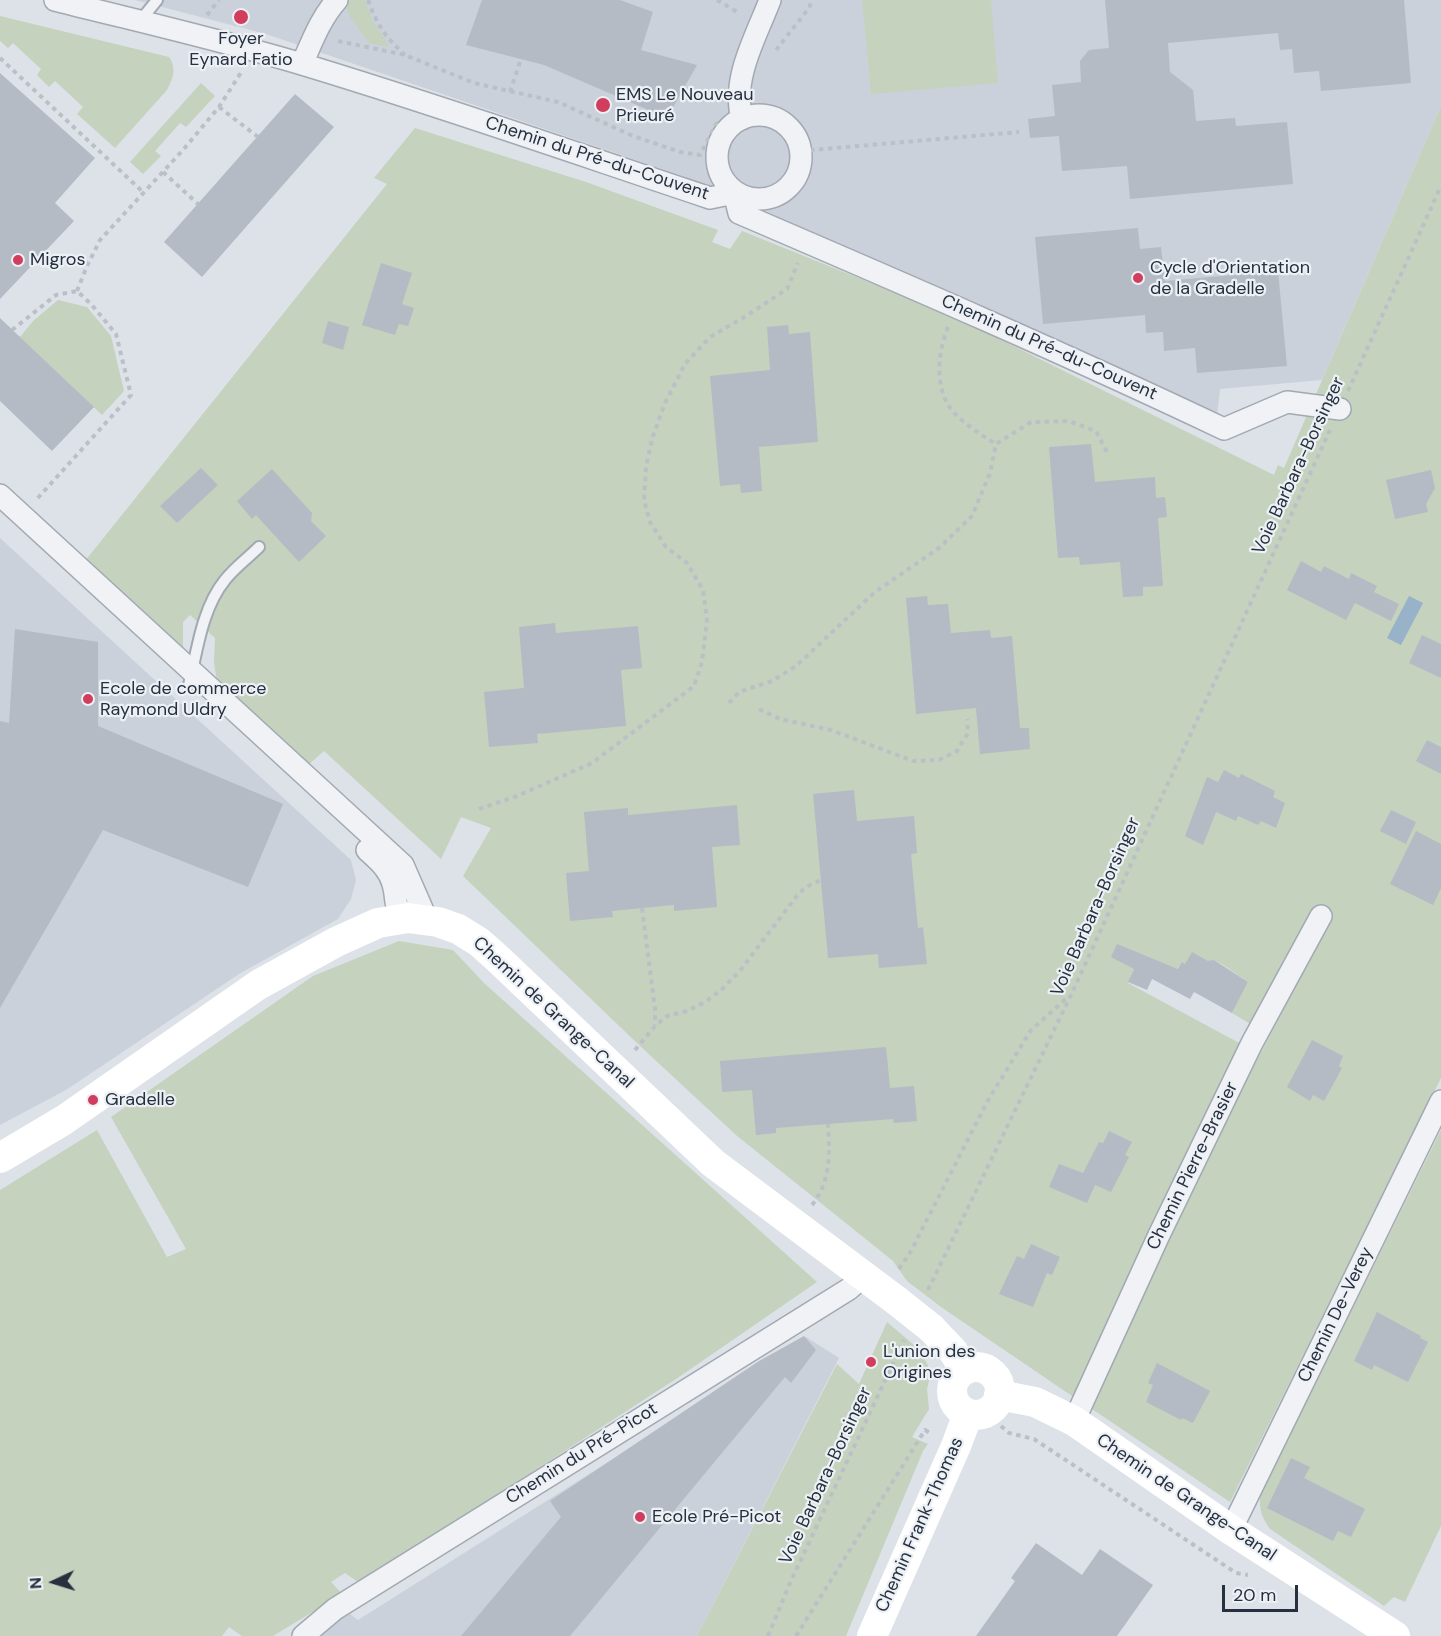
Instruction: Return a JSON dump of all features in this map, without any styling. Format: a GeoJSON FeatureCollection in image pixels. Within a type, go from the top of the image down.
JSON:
{"type":"FeatureCollection","features":[{"type":"Feature","properties":{"kind":"street","name":"Chemin du Pré-du-Couvent"},"geometry":{"type":"LineString","coordinates":[[55,0],[302,64],[710,198],[734,193],[739,213],[1100,370],[1224,429],[1287,402],[1340,410]]}},
{"type":"Feature","properties":{"kind":"street"},"geometry":{"type":"LineString","coordinates":[[302,64],[314,36],[329,9],[337,0]]}},
{"type":"Feature","properties":{"kind":"street"},"geometry":{"type":"LineString","coordinates":[[742,119],[738,107],[739,84],[770,0]]}},
{"type":"Feature","properties":{"kind":"street"},"geometry":{"type":"LineString","coordinates":[[752,115],[765,115],[778,119],[789,127],[796,138],[801,151],[796,178],[787,189],[775,197],[761,200],[734,193],[724,181],[718,168],[717,154],[720,141],[728,129],[742,119],[752,115]]}},
{"type":"Feature","properties":{"kind":"street"},"geometry":{"type":"LineString","coordinates":[[0,495],[386,868],[393,884],[395,905],[418,919]]}},
{"type":"Feature","properties":{"kind":"street"},"geometry":{"type":"LineString","coordinates":[[0,512],[403,865],[418,919]]}},
{"type":"Feature","properties":{"kind":"street","name":"Chemin Pierre-Brasier"},"geometry":{"type":"LineString","coordinates":[[1074,1421],[1159,1235],[1252,1043],[1321,916]]}},
{"type":"Feature","properties":{"kind":"street","name":"Chemin de Grange-Canal"},"geometry":{"type":"LineString","coordinates":[[0,1158],[64,1120],[258,985],[336,942],[378,923],[418,919],[438,922],[458,929],[478,942],[713,1163],[864,1276],[896,1287],[919,1332],[953,1351],[964,1370]]}},
{"type":"Feature","properties":{"kind":"street","name":"Chemin De-Verey"},"geometry":{"type":"LineString","coordinates":[[1231,1530],[1441,1101]]}},
{"type":"Feature","properties":{"kind":"street","name":"Chemin du Pré-Picot"},"geometry":{"type":"LineString","coordinates":[[303,1636],[335,1609],[849,1289],[864,1276]]}},
{"type":"Feature","properties":{"kind":"street"},"geometry":{"type":"LineString","coordinates":[[975,1367],[985,1369],[999,1384],[999,1395],[992,1409],[985,1413],[968,1414],[954,1402],[953,1384],[964,1370],[975,1367]]}},
{"type":"Feature","properties":{"kind":"street","name":"Chemin de Grange-Canal"},"geometry":{"type":"LineString","coordinates":[[999,1395],[1035,1402],[1074,1421],[1231,1530],[1395,1636]]}},
{"type":"Feature","properties":{"kind":"street","name":"Chemin Frank-Thomas"},"geometry":{"type":"LineString","coordinates":[[872,1636],[968,1414]]}},
{"type":"Feature","properties":{"kind":"lane"},"geometry":{"type":"LineString","coordinates":[[140,21],[157,0]]}},
{"type":"Feature","properties":{"kind":"lane"},"geometry":{"type":"LineString","coordinates":[[190,678],[202,627],[213,600],[225,580],[259,547]]}},
{"type":"Feature","properties":{"kind":"path"},"geometry":{"type":"LineString","coordinates":[[368,0],[376,22],[388,40],[405,55]]}},
{"type":"Feature","properties":{"kind":"path"},"geometry":{"type":"LineString","coordinates":[[314,36],[405,55],[474,83],[558,102],[633,136],[680,153],[700,155]]}},
{"type":"Feature","properties":{"kind":"path"},"geometry":{"type":"LineString","coordinates":[[0,57],[144,193]]}},
{"type":"Feature","properties":{"kind":"path"},"geometry":{"type":"LineString","coordinates":[[510,92],[521,59]]}},
{"type":"Feature","properties":{"kind":"path"},"geometry":{"type":"LineString","coordinates":[[77,291],[100,240],[219,107],[242,71]]}},
{"type":"Feature","properties":{"kind":"path"},"geometry":{"type":"LineString","coordinates":[[219,107],[258,136]]}},
{"type":"Feature","properties":{"kind":"path"},"geometry":{"type":"LineString","coordinates":[[801,151],[1019,132]]}},
{"type":"Feature","properties":{"kind":"path"},"geometry":{"type":"LineString","coordinates":[[163,171],[198,204]]}},
{"type":"Feature","properties":{"kind":"path","name":"Voie Barbara-Borsinger"},"geometry":{"type":"LineString","coordinates":[[926,1294],[1071,995],[1441,186]]}},
{"type":"Feature","properties":{"kind":"path"},"geometry":{"type":"LineString","coordinates":[[479,809],[517,796],[592,763],[694,686],[702,662],[707,620],[703,590],[687,562],[666,548],[650,522],[644,500],[646,467],[653,436],[665,403],[685,364],[710,337],[787,289],[804,242]]}},
{"type":"Feature","properties":{"kind":"path"},"geometry":{"type":"LineString","coordinates":[[12,330],[56,295],[77,291]]}},
{"type":"Feature","properties":{"kind":"path"},"geometry":{"type":"LineString","coordinates":[[22,515],[131,394],[116,334],[77,291]]}},
{"type":"Feature","properties":{"kind":"path"},"geometry":{"type":"LineString","coordinates":[[958,307],[942,341],[938,370],[946,402],[974,432],[996,444]]}},
{"type":"Feature","properties":{"kind":"path"},"geometry":{"type":"LineString","coordinates":[[729,703],[739,692],[772,681],[796,666],[875,592],[939,548],[972,516],[990,473],[996,444],[1031,422],[1068,421],[1096,432],[1108,454]]}},
{"type":"Feature","properties":{"kind":"path"},"geometry":{"type":"LineString","coordinates":[[759,709],[780,720],[831,730],[914,761],[939,760],[957,751],[968,733],[967,719]]}},
{"type":"Feature","properties":{"kind":"path"},"geometry":{"type":"LineString","coordinates":[[635,1050],[655,1026],[667,1016],[687,1011],[720,991],[739,972],[799,893],[821,880]]}},
{"type":"Feature","properties":{"kind":"path"},"geometry":{"type":"LineString","coordinates":[[642,908],[655,1026]]}},
{"type":"Feature","properties":{"kind":"path"},"geometry":{"type":"LineString","coordinates":[[896,1287],[911,1251],[987,1102],[1031,1030],[1071,995]]}},
{"type":"Feature","properties":{"kind":"path"},"geometry":{"type":"LineString","coordinates":[[809,1208],[824,1185],[829,1167],[828,1124]]}},
{"type":"Feature","properties":{"kind":"path","name":"Voie Barbara-Borsinger"},"geometry":{"type":"LineString","coordinates":[[768,1636],[790,1584],[919,1332]]}},
{"type":"Feature","properties":{"kind":"path"},"geometry":{"type":"LineString","coordinates":[[1001,1426],[1008,1433],[1034,1439],[1236,1573],[1260,1576]]}},
{"type":"Feature","properties":{"kind":"path"},"geometry":{"type":"LineString","coordinates":[[796,1636],[925,1430],[940,1438]]}},
{"type":"Feature","properties":{"kind":"shaded area","name":"Cycle d'Orientation de la Gradelle"},"geometry":{"type":"Polygon","coordinates":[[[135,0],[1441,0],[1441,106],[1322,380],[1220,389],[1217,417],[683,176],[266,34],[135,0]]]}},
{"type":"Feature","properties":{"kind":"shaded area","name":"Ecole de commerce Raymond Uldry"},"geometry":{"type":"Polygon","coordinates":[[[0,538],[351,860],[356,880],[351,899],[338,919],[239,974],[66,1090],[0,1125],[0,538]]]}},
{"type":"Feature","properties":{"kind":"shaded area","name":"Ecole Pré-Picot"},"geometry":{"type":"Polygon","coordinates":[[[806,1337],[839,1358],[697,1636],[302,1636],[338,1604],[358,1620],[806,1337]]]}},
{"type":"Feature","properties":{"kind":"green space"},"geometry":{"type":"Polygon","coordinates":[[[350,0],[365,0],[373,22],[389,45],[388,47],[369,43],[351,19],[345,5],[350,0]]]}},
{"type":"Feature","properties":{"kind":"green space"},"geometry":{"type":"Polygon","coordinates":[[[862,0],[991,0],[998,83],[871,94],[862,0]]]}},
{"type":"Feature","properties":{"kind":"green space"},"geometry":{"type":"Polygon","coordinates":[[[0,16],[169,57],[173,70],[171,81],[167,90],[115,148],[77,114],[83,107],[55,81],[49,87],[37,75],[41,69],[13,43],[8,48],[0,41],[0,16]]]}},
{"type":"Feature","properties":{"kind":"green space"},"geometry":{"type":"Polygon","coordinates":[[[201,83],[215,96],[186,127],[180,123],[155,151],[161,156],[143,174],[130,162],[201,83]]]}},
{"type":"Feature","properties":{"kind":"green space"},"geometry":{"type":"Polygon","coordinates":[[[1441,106],[1441,1078],[1230,1502],[1092,1409],[1152,1275],[1233,1106],[1333,915],[1315,905],[1252,1025],[1232,1013],[1248,982],[1227,967],[1214,960],[1182,963],[1178,969],[1140,954],[1128,983],[1241,1044],[1148,1231],[1075,1398],[941,1307],[907,1281],[893,1261],[736,1135],[463,876],[491,828],[461,817],[441,859],[324,751],[307,766],[217,682],[214,662],[215,638],[190,615],[183,622],[183,652],[85,561],[387,184],[374,178],[415,128],[586,182],[718,230],[712,242],[730,249],[742,231],[953,316],[1274,475],[1278,465],[1284,468],[1441,106]]]}},
{"type":"Feature","properties":{"kind":"green space"},"geometry":{"type":"Polygon","coordinates":[[[58,300],[87,307],[111,336],[124,391],[102,415],[20,337],[33,321],[58,300]]]}},
{"type":"Feature","properties":{"kind":"green space"},"geometry":{"type":"Polygon","coordinates":[[[399,941],[453,950],[484,983],[817,1282],[676,1379],[376,1573],[358,1582],[345,1573],[331,1582],[342,1594],[273,1636],[242,1636],[229,1627],[222,1636],[0,1636],[0,1190],[97,1130],[167,1257],[186,1249],[111,1117],[313,976],[399,941]]]}},
{"type":"Feature","properties":{"kind":"green space"},"geometry":{"type":"Polygon","coordinates":[[[1441,1130],[1441,1526],[1405,1602],[1394,1597],[1384,1606],[1270,1529],[1262,1514],[1260,1495],[1441,1130]]]}},
{"type":"Feature","properties":{"kind":"green space"},"geometry":{"type":"Polygon","coordinates":[[[887,1322],[921,1351],[931,1372],[927,1389],[929,1409],[912,1437],[928,1444],[923,1451],[846,1636],[697,1636],[837,1364],[859,1384],[887,1322]]]}},
{"type":"Feature","properties":{"kind":"water"},"geometry":{"type":"Polygon","coordinates":[[[1409,596],[1423,603],[1401,645],[1387,638],[1409,596]]]}},
{"type":"Feature","properties":{"kind":"building"},"geometry":{"type":"Polygon","coordinates":[[[482,0],[620,0],[653,12],[641,50],[697,65],[667,118],[544,65],[466,45],[482,0]]]}},
{"type":"Feature","properties":{"kind":"building"},"geometry":{"type":"Polygon","coordinates":[[[1105,0],[1404,0],[1411,83],[1321,91],[1319,71],[1294,73],[1292,49],[1280,50],[1278,33],[1168,43],[1170,72],[1193,90],[1196,121],[1235,118],[1236,126],[1287,122],[1293,184],[1130,199],[1127,166],[1062,171],[1059,136],[1030,138],[1028,119],[1055,116],[1052,85],[1081,82],[1080,61],[1089,50],[1109,48],[1105,0]]]}},
{"type":"Feature","properties":{"kind":"building"},"geometry":{"type":"Polygon","coordinates":[[[0,73],[95,158],[55,203],[74,221],[0,299],[0,73]]]}},
{"type":"Feature","properties":{"kind":"building"},"geometry":{"type":"Polygon","coordinates":[[[295,94],[334,127],[202,277],[164,242],[295,94]]]}},
{"type":"Feature","properties":{"kind":"building"},"geometry":{"type":"Polygon","coordinates":[[[1138,228],[1140,249],[1161,247],[1165,281],[1278,271],[1287,366],[1197,373],[1195,348],[1164,351],[1163,332],[1146,333],[1145,315],[1043,324],[1035,237],[1138,228]]]}},
{"type":"Feature","properties":{"kind":"building"},"geometry":{"type":"Polygon","coordinates":[[[381,263],[412,273],[402,304],[414,308],[408,326],[399,324],[395,335],[362,325],[381,263]]]}},
{"type":"Feature","properties":{"kind":"building"},"geometry":{"type":"Polygon","coordinates":[[[0,318],[94,407],[52,451],[0,401],[0,318]]]}},
{"type":"Feature","properties":{"kind":"building"},"geometry":{"type":"Polygon","coordinates":[[[328,321],[349,327],[343,350],[322,343],[328,321]]]}},
{"type":"Feature","properties":{"kind":"building"},"geometry":{"type":"Polygon","coordinates":[[[788,325],[789,334],[810,332],[818,442],[759,447],[762,491],[741,493],[740,484],[720,486],[710,376],[770,370],[767,327],[788,325]]]}},
{"type":"Feature","properties":{"kind":"building"},"geometry":{"type":"Polygon","coordinates":[[[1091,444],[1095,482],[1155,477],[1156,498],[1165,497],[1167,517],[1158,518],[1163,586],[1143,587],[1143,596],[1123,597],[1120,562],[1080,565],[1079,557],[1058,558],[1049,447],[1091,444]]]}},
{"type":"Feature","properties":{"kind":"building"},"geometry":{"type":"Polygon","coordinates":[[[201,468],[218,485],[177,523],[160,506],[201,468]]]}},
{"type":"Feature","properties":{"kind":"building"},"geometry":{"type":"Polygon","coordinates":[[[272,469],[312,513],[311,521],[326,536],[299,562],[256,515],[252,519],[237,501],[272,469]]]}},
{"type":"Feature","properties":{"kind":"building"},"geometry":{"type":"Polygon","coordinates":[[[1431,470],[1435,488],[1426,504],[1428,512],[1395,519],[1386,480],[1431,470]]]}},
{"type":"Feature","properties":{"kind":"building"},"geometry":{"type":"Polygon","coordinates":[[[1301,561],[1321,572],[1324,566],[1349,579],[1351,573],[1377,586],[1374,592],[1399,604],[1391,621],[1355,603],[1346,620],[1287,590],[1301,561]]]}},
{"type":"Feature","properties":{"kind":"building"},"geometry":{"type":"Polygon","coordinates":[[[927,596],[928,605],[948,604],[951,633],[990,630],[991,638],[1012,636],[1020,728],[1029,728],[1030,749],[980,754],[976,708],[916,714],[906,598],[927,596]]]}},
{"type":"Feature","properties":{"kind":"building"},"geometry":{"type":"Polygon","coordinates":[[[555,623],[556,633],[638,626],[642,668],[621,670],[626,726],[537,734],[538,743],[489,747],[484,692],[524,688],[519,627],[555,623]]]}},
{"type":"Feature","properties":{"kind":"building"},"geometry":{"type":"Polygon","coordinates":[[[15,629],[98,642],[98,726],[283,804],[248,887],[103,830],[0,1008],[0,721],[9,723],[15,629]]]}},
{"type":"Feature","properties":{"kind":"building"},"geometry":{"type":"Polygon","coordinates":[[[1422,635],[1441,644],[1441,678],[1409,663],[1422,635]]]}},
{"type":"Feature","properties":{"kind":"building"},"geometry":{"type":"Polygon","coordinates":[[[1427,740],[1441,747],[1441,774],[1416,761],[1427,740]]]}},
{"type":"Feature","properties":{"kind":"building"},"geometry":{"type":"Polygon","coordinates":[[[1224,770],[1239,778],[1241,774],[1275,791],[1273,797],[1285,803],[1276,828],[1261,821],[1258,825],[1238,816],[1236,821],[1216,812],[1203,845],[1185,836],[1207,777],[1218,782],[1224,770]]]}},
{"type":"Feature","properties":{"kind":"building"},"geometry":{"type":"Polygon","coordinates":[[[854,790],[857,821],[914,816],[917,853],[911,854],[918,928],[923,927],[927,964],[879,968],[878,954],[828,958],[813,794],[854,790]]]}},
{"type":"Feature","properties":{"kind":"building"},"geometry":{"type":"Polygon","coordinates":[[[737,805],[740,845],[712,847],[717,907],[674,911],[674,905],[642,908],[612,911],[613,917],[570,921],[566,873],[589,871],[584,812],[628,808],[628,815],[737,805]]]}},
{"type":"Feature","properties":{"kind":"building"},"geometry":{"type":"Polygon","coordinates":[[[1391,810],[1416,822],[1406,844],[1380,831],[1391,810]]]}},
{"type":"Feature","properties":{"kind":"building"},"geometry":{"type":"Polygon","coordinates":[[[1416,831],[1441,844],[1441,888],[1433,905],[1390,884],[1416,831]]]}},
{"type":"Feature","properties":{"kind":"building"},"geometry":{"type":"Polygon","coordinates":[[[1117,944],[1178,969],[1182,962],[1185,964],[1192,952],[1208,961],[1214,960],[1248,982],[1232,1013],[1194,992],[1190,999],[1152,979],[1147,990],[1128,982],[1134,969],[1111,957],[1117,944]]]}},
{"type":"Feature","properties":{"kind":"building"},"geometry":{"type":"Polygon","coordinates":[[[1312,1040],[1343,1056],[1339,1066],[1342,1068],[1324,1101],[1313,1095],[1310,1101],[1287,1087],[1312,1040]]]}},
{"type":"Feature","properties":{"kind":"building"},"geometry":{"type":"Polygon","coordinates":[[[886,1047],[890,1088],[914,1086],[917,1121],[894,1123],[893,1119],[776,1128],[776,1133],[756,1135],[752,1090],[722,1092],[720,1061],[886,1047]]]}},
{"type":"Feature","properties":{"kind":"building"},"geometry":{"type":"Polygon","coordinates":[[[1109,1131],[1132,1142],[1125,1155],[1129,1157],[1111,1192],[1095,1185],[1087,1203],[1049,1187],[1059,1164],[1083,1173],[1099,1142],[1103,1143],[1109,1131]]]}},
{"type":"Feature","properties":{"kind":"building"},"geometry":{"type":"Polygon","coordinates":[[[1031,1244],[1060,1257],[1052,1275],[1047,1273],[1033,1307],[999,1294],[1017,1256],[1024,1259],[1031,1244]]]}},
{"type":"Feature","properties":{"kind":"building"},"geometry":{"type":"Polygon","coordinates":[[[1377,1312],[1428,1342],[1408,1382],[1374,1365],[1372,1370],[1354,1361],[1377,1312]]]}},
{"type":"Feature","properties":{"kind":"building"},"geometry":{"type":"Polygon","coordinates":[[[804,1336],[816,1350],[791,1383],[785,1377],[570,1636],[461,1636],[561,1517],[550,1501],[759,1361],[804,1336]]]}},
{"type":"Feature","properties":{"kind":"building"},"geometry":{"type":"Polygon","coordinates":[[[1157,1363],[1210,1391],[1193,1423],[1182,1418],[1181,1420],[1146,1402],[1153,1385],[1148,1383],[1157,1363]]]}},
{"type":"Feature","properties":{"kind":"building"},"geometry":{"type":"Polygon","coordinates":[[[1291,1458],[1310,1467],[1304,1478],[1365,1509],[1351,1537],[1338,1531],[1333,1541],[1267,1508],[1291,1458]]]}},
{"type":"Feature","properties":{"kind":"building"},"geometry":{"type":"Polygon","coordinates":[[[1036,1543],[1082,1575],[1100,1549],[1153,1585],[1117,1636],[976,1636],[1015,1581],[1011,1578],[1036,1543]]]}},
{"type":"Feature","properties":{"kind":"place","name":"Foyer Eynard Fatio"},"geometry":{"type":"Point","coordinates":[241,17]}},
{"type":"Feature","properties":{"kind":"place","name":"EMS Le Nouveau Prieuré"},"geometry":{"type":"Point","coordinates":[603,105]}},
{"type":"Feature","properties":{"kind":"place","name":"Migros"},"geometry":{"type":"Point","coordinates":[18,260]}},
{"type":"Feature","properties":{"kind":"place","name":"Cycle d'Orientation de la Gradelle"},"geometry":{"type":"Point","coordinates":[1138,278]}},
{"type":"Feature","properties":{"kind":"place","name":"Ecole de commerce Raymond Uldry"},"geometry":{"type":"Point","coordinates":[88,699]}},
{"type":"Feature","properties":{"kind":"place","name":"Gradelle"},"geometry":{"type":"Point","coordinates":[93,1100]}},
{"type":"Feature","properties":{"kind":"place","name":"L'union des Origines"},"geometry":{"type":"Point","coordinates":[871,1362]}},
{"type":"Feature","properties":{"kind":"place","name":"Ecole Pré-Picot"},"geometry":{"type":"Point","coordinates":[640,1517]}}]}
